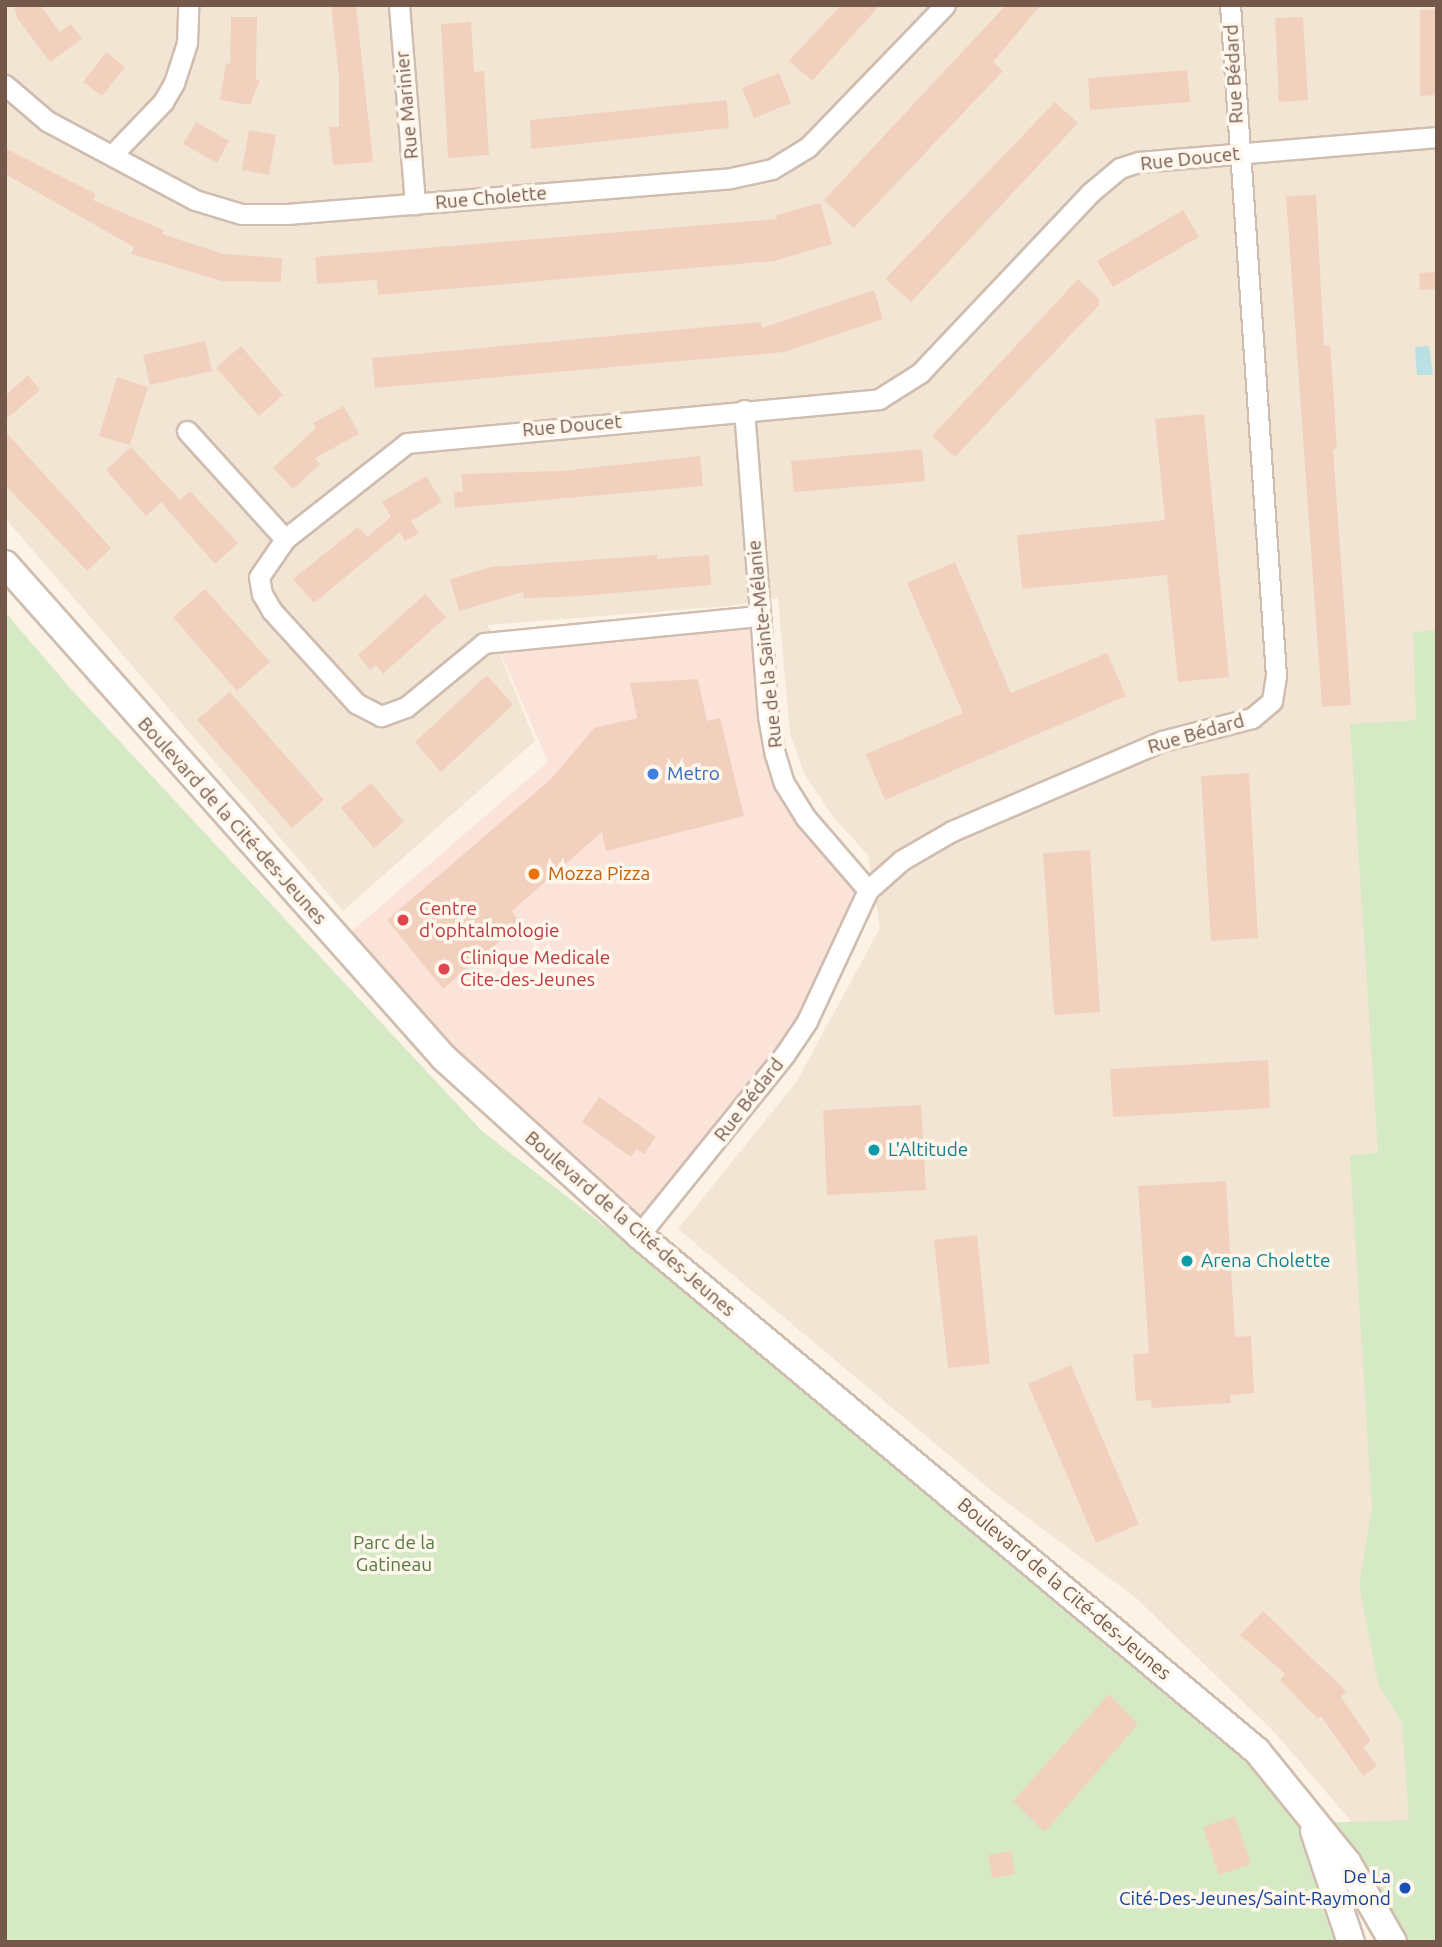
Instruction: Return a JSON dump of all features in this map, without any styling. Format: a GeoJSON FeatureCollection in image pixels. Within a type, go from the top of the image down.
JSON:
{"type":"FeatureCollection","features":[{"type":"Feature","properties":{"kind":"street"},"geometry":{"type":"LineString","coordinates":[[112,155],[163,102],[174,83],[187,43],[188,5]]}},
{"type":"Feature","properties":{"kind":"street","name":"Rue Marinier"},"geometry":{"type":"LineString","coordinates":[[399,5],[415,204]]}},
{"type":"Feature","properties":{"kind":"street","name":"Rue Cholette"},"geometry":{"type":"LineString","coordinates":[[5,85],[47,121],[195,200],[241,214],[415,204],[741,177],[772,169],[808,147],[944,5]]}},
{"type":"Feature","properties":{"kind":"street","name":"Rue Bédard"},"geometry":{"type":"LineString","coordinates":[[639,1235],[785,1054],[807,1021],[868,890],[902,860],[952,831],[1162,741],[1252,719],[1269,707],[1276,676],[1230,5]]}},
{"type":"Feature","properties":{"kind":"street","name":"Rue Doucet"},"geometry":{"type":"LineString","coordinates":[[759,615],[484,643],[406,707],[381,716],[356,704],[262,594],[260,577],[285,539],[407,443],[879,398],[920,373],[1090,193],[1120,168],[1239,153],[1437,137]]}},
{"type":"Feature","properties":{"kind":"street","name":"Rue de la Sainte-Mélanie"},"geometry":{"type":"LineString","coordinates":[[744,410],[768,716],[784,783],[805,817],[868,890]]}},
{"type":"Feature","properties":{"kind":"street"},"geometry":{"type":"LineString","coordinates":[[187,431],[285,539]]}},
{"type":"Feature","properties":{"kind":"street","name":"Boulevard de la Cité-des-Jeunes"},"geometry":{"type":"LineString","coordinates":[[5,564],[444,1058],[639,1235],[1257,1751],[1347,1863],[1393,1942]]}},
{"type":"Feature","properties":{"kind":"street","name":"Boulevard de la Cité-des-Jeunes"},"geometry":{"type":"LineString","coordinates":[[1312,1822],[1345,1934]]}},
{"type":"Feature","properties":{"kind":"shaded area"},"geometry":{"type":"Polygon","coordinates":[[[5,5],[1437,5],[1437,1942],[1393,1870],[1276,1734],[1135,1597],[998,1496],[678,1229],[797,1081],[880,928],[868,855],[834,818],[804,773],[790,734],[778,598],[729,606],[488,625],[535,741],[343,911],[5,518],[5,5]]]}},
{"type":"Feature","properties":{"kind":"shaded area"},"geometry":{"type":"Polygon","coordinates":[[[759,616],[784,783],[868,890],[807,1021],[639,1235],[340,941],[548,762],[495,640],[759,616]]]}},
{"type":"Feature","properties":{"kind":"green space","name":"Parc de la Gatineau"},"geometry":{"type":"Polygon","coordinates":[[[5,612],[71,689],[482,1131],[1148,1646],[1312,1823],[1409,1820],[1402,1723],[1378,1683],[1359,1585],[1372,1508],[1350,1156],[1378,1152],[1350,724],[1416,720],[1413,632],[1437,630],[1437,1942],[1393,1942],[1321,1842],[1367,1942],[5,1942],[5,612]]]}},
{"type":"Feature","properties":{"kind":"water"},"geometry":{"type":"Polygon","coordinates":[[[1429,346],[1433,375],[1417,375],[1415,347],[1429,346]]]}},
{"type":"Feature","properties":{"kind":"building"},"geometry":{"type":"Polygon","coordinates":[[[14,5],[40,5],[60,32],[71,24],[82,39],[50,62],[17,18],[14,5]]]}},
{"type":"Feature","properties":{"kind":"building"},"geometry":{"type":"Polygon","coordinates":[[[331,5],[356,5],[373,162],[333,165],[329,127],[339,127],[339,77],[331,5]]]}},
{"type":"Feature","properties":{"kind":"building"},"geometry":{"type":"Polygon","coordinates":[[[841,5],[880,5],[812,81],[789,61],[841,5]]]}},
{"type":"Feature","properties":{"kind":"building"},"geometry":{"type":"Polygon","coordinates":[[[1006,5],[1041,5],[993,62],[1003,71],[854,228],[824,200],[1006,5]]]}},
{"type":"Feature","properties":{"kind":"building"},"geometry":{"type":"Polygon","coordinates":[[[1437,9],[1437,95],[1420,96],[1420,10],[1437,9]]]}},
{"type":"Feature","properties":{"kind":"building"},"geometry":{"type":"Polygon","coordinates":[[[231,17],[257,17],[256,79],[260,80],[250,105],[220,100],[226,63],[230,64],[231,17]]]}},
{"type":"Feature","properties":{"kind":"building"},"geometry":{"type":"Polygon","coordinates":[[[1303,17],[1308,100],[1279,102],[1275,18],[1303,17]]]}},
{"type":"Feature","properties":{"kind":"building"},"geometry":{"type":"Polygon","coordinates":[[[471,22],[474,72],[484,71],[489,155],[448,158],[441,24],[471,22]]]}},
{"type":"Feature","properties":{"kind":"building"},"geometry":{"type":"Polygon","coordinates":[[[106,52],[125,67],[102,96],[83,82],[106,52]]]}},
{"type":"Feature","properties":{"kind":"building"},"geometry":{"type":"Polygon","coordinates":[[[1187,70],[1190,102],[1090,110],[1088,78],[1187,70]]]}},
{"type":"Feature","properties":{"kind":"building"},"geometry":{"type":"Polygon","coordinates":[[[779,73],[791,103],[754,118],[742,88],[779,73]]]}},
{"type":"Feature","properties":{"kind":"building"},"geometry":{"type":"Polygon","coordinates":[[[727,100],[729,128],[531,149],[530,120],[727,100]]]}},
{"type":"Feature","properties":{"kind":"building"},"geometry":{"type":"Polygon","coordinates":[[[1055,102],[1078,123],[911,302],[885,279],[1055,102]]]}},
{"type":"Feature","properties":{"kind":"building"},"geometry":{"type":"Polygon","coordinates":[[[196,122],[229,141],[217,163],[183,144],[196,122]]]}},
{"type":"Feature","properties":{"kind":"building"},"geometry":{"type":"Polygon","coordinates":[[[249,130],[276,135],[269,175],[242,170],[249,130]]]}},
{"type":"Feature","properties":{"kind":"building"},"geometry":{"type":"Polygon","coordinates":[[[5,148],[96,194],[93,200],[164,230],[162,234],[223,254],[282,258],[281,282],[222,281],[131,254],[134,247],[5,174],[5,148]]]}},
{"type":"Feature","properties":{"kind":"building"},"geometry":{"type":"Polygon","coordinates":[[[1316,195],[1324,346],[1330,345],[1334,400],[1337,449],[1333,449],[1351,705],[1322,707],[1286,196],[1316,195]]]}},
{"type":"Feature","properties":{"kind":"building"},"geometry":{"type":"Polygon","coordinates":[[[820,203],[832,244],[774,261],[378,295],[377,280],[317,284],[315,257],[777,219],[776,215],[820,203]]]}},
{"type":"Feature","properties":{"kind":"building"},"geometry":{"type":"Polygon","coordinates":[[[1183,210],[1199,237],[1113,287],[1097,261],[1183,210]]]}},
{"type":"Feature","properties":{"kind":"building"},"geometry":{"type":"Polygon","coordinates":[[[1437,272],[1437,289],[1420,290],[1419,273],[1437,272]]]}},
{"type":"Feature","properties":{"kind":"building"},"geometry":{"type":"Polygon","coordinates":[[[1078,279],[1099,299],[1099,305],[955,457],[932,436],[1078,279]]]}},
{"type":"Feature","properties":{"kind":"building"},"geometry":{"type":"Polygon","coordinates":[[[874,290],[883,319],[784,352],[375,388],[372,358],[761,322],[762,328],[874,290]]]}},
{"type":"Feature","properties":{"kind":"building"},"geometry":{"type":"Polygon","coordinates":[[[205,341],[212,371],[150,385],[143,355],[205,341]]]}},
{"type":"Feature","properties":{"kind":"building"},"geometry":{"type":"Polygon","coordinates":[[[241,346],[283,395],[259,416],[216,368],[241,346]]]}},
{"type":"Feature","properties":{"kind":"building"},"geometry":{"type":"Polygon","coordinates":[[[28,375],[40,390],[5,420],[5,396],[28,375]]]}},
{"type":"Feature","properties":{"kind":"building"},"geometry":{"type":"Polygon","coordinates":[[[117,377],[148,387],[130,445],[99,436],[117,377]]]}},
{"type":"Feature","properties":{"kind":"building"},"geometry":{"type":"Polygon","coordinates":[[[344,406],[359,434],[315,458],[320,464],[293,489],[273,468],[316,428],[313,423],[344,406]]]}},
{"type":"Feature","properties":{"kind":"building"},"geometry":{"type":"Polygon","coordinates":[[[1204,414],[1229,677],[1178,682],[1167,575],[1022,589],[1017,535],[1165,520],[1155,419],[1204,414]]]}},
{"type":"Feature","properties":{"kind":"building"},"geometry":{"type":"Polygon","coordinates":[[[5,431],[111,548],[87,571],[5,485],[5,431]]]}},
{"type":"Feature","properties":{"kind":"building"},"geometry":{"type":"Polygon","coordinates":[[[131,447],[180,500],[190,491],[238,543],[215,564],[161,502],[146,516],[106,470],[131,447]]]}},
{"type":"Feature","properties":{"kind":"building"},"geometry":{"type":"Polygon","coordinates":[[[922,449],[925,481],[794,492],[791,461],[922,449]]]}},
{"type":"Feature","properties":{"kind":"building"},"geometry":{"type":"Polygon","coordinates":[[[700,456],[703,486],[455,508],[454,492],[463,492],[461,474],[560,471],[700,456]]]}},
{"type":"Feature","properties":{"kind":"building"},"geometry":{"type":"Polygon","coordinates":[[[426,476],[442,502],[411,521],[419,533],[405,541],[400,532],[314,603],[293,579],[358,527],[367,537],[391,517],[382,502],[426,476]]]}},
{"type":"Feature","properties":{"kind":"building"},"geometry":{"type":"Polygon","coordinates":[[[657,555],[657,559],[709,555],[711,585],[565,597],[524,598],[523,592],[459,611],[450,579],[491,567],[657,555]]]}},
{"type":"Feature","properties":{"kind":"building"},"geometry":{"type":"Polygon","coordinates":[[[955,562],[1011,693],[1107,653],[1126,696],[885,800],[866,754],[963,713],[907,583],[955,562]]]}},
{"type":"Feature","properties":{"kind":"building"},"geometry":{"type":"Polygon","coordinates":[[[205,589],[270,662],[237,691],[173,617],[205,589]]]}},
{"type":"Feature","properties":{"kind":"building"},"geometry":{"type":"Polygon","coordinates":[[[425,594],[446,617],[383,674],[376,665],[370,670],[358,655],[425,594]]]}},
{"type":"Feature","properties":{"kind":"building"},"geometry":{"type":"Polygon","coordinates":[[[487,675],[513,705],[441,772],[415,742],[487,675]]]}},
{"type":"Feature","properties":{"kind":"building"},"geometry":{"type":"Polygon","coordinates":[[[698,679],[707,721],[720,718],[744,816],[606,851],[602,832],[512,911],[520,924],[443,989],[387,920],[551,779],[594,728],[637,718],[630,683],[698,679]]]}},
{"type":"Feature","properties":{"kind":"building"},"geometry":{"type":"Polygon","coordinates":[[[230,692],[324,800],[292,828],[197,720],[230,692]]]}},
{"type":"Feature","properties":{"kind":"building"},"geometry":{"type":"Polygon","coordinates":[[[1249,773],[1258,938],[1211,941],[1201,776],[1249,773]]]}},
{"type":"Feature","properties":{"kind":"building"},"geometry":{"type":"Polygon","coordinates":[[[371,783],[404,822],[374,848],[341,808],[371,783]]]}},
{"type":"Feature","properties":{"kind":"building"},"geometry":{"type":"Polygon","coordinates":[[[1090,850],[1100,1012],[1054,1015],[1043,853],[1090,850]]]}},
{"type":"Feature","properties":{"kind":"building"},"geometry":{"type":"Polygon","coordinates":[[[1268,1060],[1270,1108],[1113,1117],[1110,1069],[1268,1060]]]}},
{"type":"Feature","properties":{"kind":"building"},"geometry":{"type":"Polygon","coordinates":[[[599,1097],[656,1137],[644,1154],[637,1149],[631,1157],[582,1122],[599,1097]]]}},
{"type":"Feature","properties":{"kind":"building","name":"L'Altitude"},"geometry":{"type":"Polygon","coordinates":[[[921,1105],[926,1190],[827,1195],[823,1110],[921,1105]]]}},
{"type":"Feature","properties":{"kind":"building","name":"Arena Cholette"},"geometry":{"type":"Polygon","coordinates":[[[1226,1181],[1235,1337],[1251,1336],[1254,1393],[1230,1395],[1231,1403],[1152,1408],[1151,1400],[1136,1401],[1133,1354],[1149,1353],[1138,1186],[1226,1181]]]}},
{"type":"Feature","properties":{"kind":"building"},"geometry":{"type":"Polygon","coordinates":[[[977,1235],[990,1364],[948,1368],[934,1240],[977,1235]]]}},
{"type":"Feature","properties":{"kind":"building"},"geometry":{"type":"Polygon","coordinates":[[[1071,1365],[1139,1524],[1096,1543],[1028,1384],[1071,1365]]]}},
{"type":"Feature","properties":{"kind":"building"},"geometry":{"type":"Polygon","coordinates":[[[1263,1611],[1346,1691],[1341,1697],[1371,1741],[1363,1747],[1377,1766],[1363,1776],[1321,1716],[1318,1719],[1280,1680],[1285,1674],[1240,1635],[1263,1611]]]}},
{"type":"Feature","properties":{"kind":"building"},"geometry":{"type":"Polygon","coordinates":[[[1109,1694],[1138,1724],[1045,1832],[1013,1801],[1109,1694]]]}},
{"type":"Feature","properties":{"kind":"building"},"geometry":{"type":"Polygon","coordinates":[[[1235,1816],[1251,1864],[1219,1875],[1203,1827],[1235,1816]]]}},
{"type":"Feature","properties":{"kind":"building"},"geometry":{"type":"Polygon","coordinates":[[[1011,1851],[1015,1874],[992,1878],[988,1855],[1011,1851]]]}},
{"type":"Feature","properties":{"kind":"place","name":"Metro"},"geometry":{"type":"Point","coordinates":[653,774]}},
{"type":"Feature","properties":{"kind":"place","name":"Mozza Pizza"},"geometry":{"type":"Point","coordinates":[534,874]}},
{"type":"Feature","properties":{"kind":"place","name":"Centre d'ophtalmologie"},"geometry":{"type":"Point","coordinates":[403,920]}},
{"type":"Feature","properties":{"kind":"place","name":"Clinique Medicale Cite-des-Jeunes"},"geometry":{"type":"Point","coordinates":[444,969]}},
{"type":"Feature","properties":{"kind":"place","name":"L'Altitude"},"geometry":{"type":"Point","coordinates":[874,1150]}},
{"type":"Feature","properties":{"kind":"place","name":"Arena Cholette"},"geometry":{"type":"Point","coordinates":[1187,1261]}},
{"type":"Feature","properties":{"kind":"place","name":"De La Cité-Des-Jeunes/Saint-Raymond"},"geometry":{"type":"Point","coordinates":[1405,1888]}}]}
